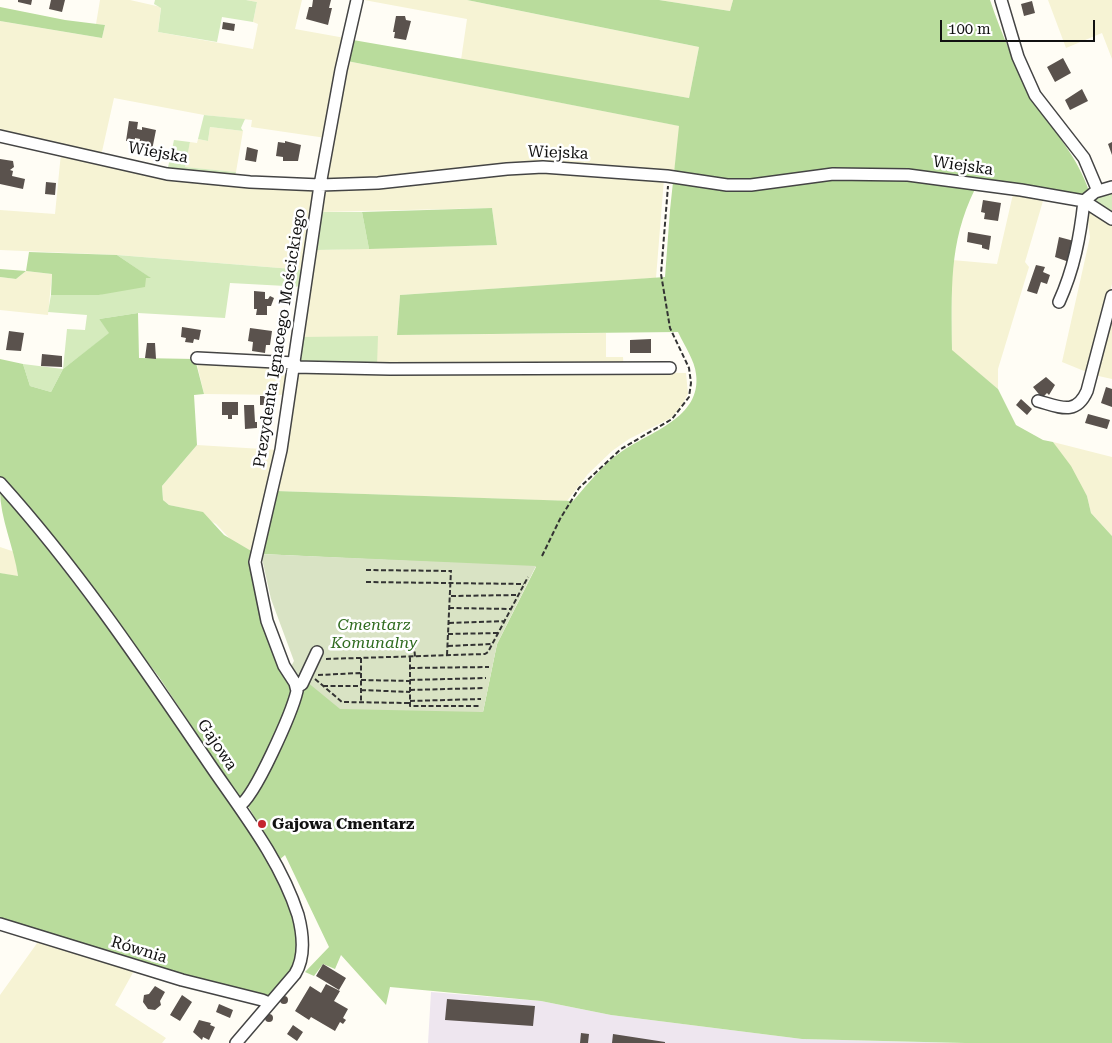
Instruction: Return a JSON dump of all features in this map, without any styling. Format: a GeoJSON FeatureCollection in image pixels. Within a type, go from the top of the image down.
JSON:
{"type":"FeatureCollection","features":[{"type":"Feature","properties":{"kind":"street","name":"Prezydenta Ignacego Mościckiego"},"geometry":{"type":"LineString","coordinates":[[297,687],[267,621],[254,566],[280,458],[320,185],[341,70],[358,0]]}},
{"type":"Feature","properties":{"kind":"street"},"geometry":{"type":"LineString","coordinates":[[1001,0],[1018,57],[1036,96],[1084,158],[1098,191]]}},
{"type":"Feature","properties":{"kind":"street","name":"Wiejska"},"geometry":{"type":"LineString","coordinates":[[0,136],[167,174],[250,182],[320,185],[378,183],[506,169],[543,167],[667,176],[743,185],[833,174],[877,173],[1021,190],[1084,201],[1112,219]]}},
{"type":"Feature","properties":{"kind":"street"},"geometry":{"type":"LineString","coordinates":[[1059,302],[1070,277],[1080,238],[1084,201],[1098,191],[1112,187]]}},
{"type":"Feature","properties":{"kind":"street"},"geometry":{"type":"LineString","coordinates":[[1038,401],[1062,407],[1075,407],[1080,403],[1087,391],[1112,296]]}},
{"type":"Feature","properties":{"kind":"street"},"geometry":{"type":"LineString","coordinates":[[197,358],[294,365],[670,368]]}},
{"type":"Feature","properties":{"kind":"street","name":"Gajowa"},"geometry":{"type":"LineString","coordinates":[[0,483],[59,554],[121,635],[239,806],[283,878],[295,907],[301,933],[302,953],[298,970],[236,1043]]}},
{"type":"Feature","properties":{"kind":"street"},"geometry":{"type":"LineString","coordinates":[[239,806],[249,798],[272,754],[296,695],[297,687],[302,684],[315,656]]}},
{"type":"Feature","properties":{"kind":"street","name":"Równia"},"geometry":{"type":"LineString","coordinates":[[0,924],[182,980],[262,1000],[269,1004]]}},
{"type":"Feature","properties":{"kind":"path"},"geometry":{"type":"LineString","coordinates":[[366,570],[451,571],[447,656]]}},
{"type":"Feature","properties":{"kind":"path"},"geometry":{"type":"LineString","coordinates":[[315,656],[361,658],[485,654],[528,577]]}},
{"type":"Feature","properties":{"kind":"path"},"geometry":{"type":"LineString","coordinates":[[366,582],[524,584]]}},
{"type":"Feature","properties":{"kind":"path"},"geometry":{"type":"LineString","coordinates":[[450,596],[518,595]]}},
{"type":"Feature","properties":{"kind":"path"},"geometry":{"type":"LineString","coordinates":[[449,608],[511,609]]}},
{"type":"Feature","properties":{"kind":"path"},"geometry":{"type":"LineString","coordinates":[[449,623],[505,621]]}},
{"type":"Feature","properties":{"kind":"path"},"geometry":{"type":"LineString","coordinates":[[448,634],[498,633]]}},
{"type":"Feature","properties":{"kind":"path"},"geometry":{"type":"LineString","coordinates":[[414,644],[415,656]]}},
{"type":"Feature","properties":{"kind":"path"},"geometry":{"type":"LineString","coordinates":[[448,646],[492,644]]}},
{"type":"Feature","properties":{"kind":"path"},"geometry":{"type":"LineString","coordinates":[[410,657],[410,706],[481,706]]}},
{"type":"Feature","properties":{"kind":"path"},"geometry":{"type":"LineString","coordinates":[[361,658],[361,702]]}},
{"type":"Feature","properties":{"kind":"path"},"geometry":{"type":"LineString","coordinates":[[410,668],[488,667]]}},
{"type":"Feature","properties":{"kind":"path"},"geometry":{"type":"LineString","coordinates":[[361,673],[310,675],[342,702],[410,702],[481,698]]}},
{"type":"Feature","properties":{"kind":"path"},"geometry":{"type":"LineString","coordinates":[[361,680],[486,678]]}},
{"type":"Feature","properties":{"kind":"path"},"geometry":{"type":"LineString","coordinates":[[323,686],[361,686]]}},
{"type":"Feature","properties":{"kind":"path"},"geometry":{"type":"LineString","coordinates":[[361,690],[410,691],[485,688]]}},
{"type":"Feature","properties":{"kind":"shaded area"},"geometry":{"type":"Polygon","coordinates":[[[100,0],[130,0],[161,7],[158,32],[253,49],[258,24],[253,22],[257,2],[246,0],[302,0],[295,29],[345,38],[326,138],[251,127],[252,120],[204,115],[114,98],[101,156],[0,134],[0,21],[102,38],[105,25],[96,24],[100,0]]]}},
{"type":"Feature","properties":{"kind":"shaded area"},"geometry":{"type":"Polygon","coordinates":[[[364,0],[467,0],[699,47],[689,98],[461,60],[467,19],[364,0]]]}},
{"type":"Feature","properties":{"kind":"shaded area"},"geometry":{"type":"Polygon","coordinates":[[[659,0],[733,0],[730,11],[659,0]]]}},
{"type":"Feature","properties":{"kind":"shaded area"},"geometry":{"type":"Polygon","coordinates":[[[1048,0],[1112,0],[1112,59],[1102,33],[1066,48],[1048,0]]]}},
{"type":"Feature","properties":{"kind":"shaded area"},"geometry":{"type":"Polygon","coordinates":[[[347,61],[680,126],[674,173],[615,168],[326,180],[347,61]]]}},
{"type":"Feature","properties":{"kind":"shaded area"},"geometry":{"type":"Polygon","coordinates":[[[210,127],[243,131],[236,172],[184,167],[190,142],[197,143],[198,139],[208,141],[210,127]]]}},
{"type":"Feature","properties":{"kind":"shaded area"},"geometry":{"type":"Polygon","coordinates":[[[61,153],[314,189],[305,270],[117,255],[0,250],[0,210],[55,214],[61,153]]]}},
{"type":"Feature","properties":{"kind":"shaded area"},"geometry":{"type":"Polygon","coordinates":[[[538,170],[664,179],[656,278],[400,295],[397,335],[606,333],[606,357],[623,357],[624,372],[686,373],[688,394],[682,405],[671,418],[629,439],[612,451],[588,474],[567,501],[276,491],[296,372],[376,372],[302,337],[316,250],[497,245],[492,208],[320,212],[322,188],[538,170]]]}},
{"type":"Feature","properties":{"kind":"shaded area"},"geometry":{"type":"Polygon","coordinates":[[[1013,194],[1043,201],[1025,262],[1029,267],[998,369],[998,389],[952,351],[952,260],[997,264],[1013,194]]]}},
{"type":"Feature","properties":{"kind":"shaded area"},"geometry":{"type":"Polygon","coordinates":[[[1086,207],[1112,223],[1112,284],[1089,373],[1062,362],[1090,237],[1086,207]]]}},
{"type":"Feature","properties":{"kind":"shaded area"},"geometry":{"type":"Polygon","coordinates":[[[26,271],[52,274],[48,315],[0,310],[0,277],[16,279],[26,271]]]}},
{"type":"Feature","properties":{"kind":"shaded area"},"geometry":{"type":"Polygon","coordinates":[[[1112,305],[1112,379],[1094,375],[1112,305]]]}},
{"type":"Feature","properties":{"kind":"shaded area"},"geometry":{"type":"Polygon","coordinates":[[[196,360],[292,365],[288,395],[204,394],[196,360]]]}},
{"type":"Feature","properties":{"kind":"shaded area"},"geometry":{"type":"Polygon","coordinates":[[[1053,442],[1112,457],[1112,536],[1091,513],[1087,496],[1053,442]]]}},
{"type":"Feature","properties":{"kind":"shaded area"},"geometry":{"type":"Polygon","coordinates":[[[197,445],[279,450],[253,552],[231,540],[216,524],[192,510],[169,505],[163,500],[162,486],[197,445]]]}},
{"type":"Feature","properties":{"kind":"shaded area"},"geometry":{"type":"Polygon","coordinates":[[[0,547],[15,552],[18,577],[0,573],[0,547]]]}},
{"type":"Feature","properties":{"kind":"shaded area"},"geometry":{"type":"Polygon","coordinates":[[[40,939],[135,969],[115,1005],[166,1038],[162,1043],[0,1043],[0,995],[40,939]]]}},
{"type":"Feature","properties":{"kind":"shaded area"},"geometry":{"type":"Polygon","coordinates":[[[431,992],[541,1001],[611,1015],[802,1039],[965,1043],[428,1043],[431,992]]]}},
{"type":"Feature","properties":{"kind":"green space"},"geometry":{"type":"Polygon","coordinates":[[[155,0],[246,0],[257,2],[253,22],[222,17],[217,42],[158,32],[161,8],[154,4],[155,0]]]}},
{"type":"Feature","properties":{"kind":"green space"},"geometry":{"type":"Polygon","coordinates":[[[467,0],[659,0],[730,11],[733,0],[990,0],[1017,67],[1045,116],[1072,156],[1089,191],[1083,197],[975,189],[960,229],[953,268],[952,350],[998,389],[1016,425],[1043,440],[1053,442],[1071,466],[1087,496],[1091,513],[1112,536],[1112,1043],[965,1043],[802,1039],[611,1015],[541,1001],[390,987],[386,1005],[341,955],[335,969],[323,964],[314,976],[305,972],[329,947],[285,855],[279,860],[248,806],[306,682],[483,712],[497,644],[536,567],[261,554],[276,491],[573,501],[614,457],[659,430],[682,413],[691,402],[696,389],[694,364],[678,332],[397,335],[400,295],[665,277],[679,126],[347,61],[353,40],[689,98],[699,47],[467,0]]]}},
{"type":"Feature","properties":{"kind":"green space"},"geometry":{"type":"Polygon","coordinates":[[[0,7],[65,20],[105,25],[102,38],[0,21],[0,7]]]}},
{"type":"Feature","properties":{"kind":"green space"},"geometry":{"type":"Polygon","coordinates":[[[204,115],[245,119],[241,128],[243,131],[210,127],[208,141],[198,139],[204,115]]]}},
{"type":"Feature","properties":{"kind":"green space"},"geometry":{"type":"Polygon","coordinates":[[[174,140],[190,142],[185,167],[236,172],[234,178],[167,172],[174,140]]]}},
{"type":"Feature","properties":{"kind":"green space"},"geometry":{"type":"Polygon","coordinates":[[[1112,192],[1112,216],[1097,205],[1094,196],[1112,192]]]}},
{"type":"Feature","properties":{"kind":"green space"},"geometry":{"type":"Polygon","coordinates":[[[492,208],[497,245],[369,249],[362,212],[492,208]]]}},
{"type":"Feature","properties":{"kind":"green space"},"geometry":{"type":"Polygon","coordinates":[[[320,212],[362,212],[369,249],[316,250],[320,212]]]}},
{"type":"Feature","properties":{"kind":"green space"},"geometry":{"type":"Polygon","coordinates":[[[29,252],[117,255],[151,278],[146,278],[145,287],[99,295],[51,295],[52,274],[26,271],[29,252]]]}},
{"type":"Feature","properties":{"kind":"green space"},"geometry":{"type":"Polygon","coordinates":[[[117,255],[305,270],[304,287],[230,283],[225,318],[138,313],[99,319],[110,333],[63,369],[67,329],[85,330],[87,315],[48,312],[51,295],[99,295],[149,277],[117,255]]]}},
{"type":"Feature","properties":{"kind":"green space"},"geometry":{"type":"Polygon","coordinates":[[[0,269],[26,271],[16,279],[0,277],[0,269]]]}},
{"type":"Feature","properties":{"kind":"green space"},"geometry":{"type":"Polygon","coordinates":[[[138,313],[139,358],[195,359],[204,394],[194,395],[197,445],[162,486],[163,500],[169,505],[203,512],[224,535],[253,552],[290,686],[291,692],[275,740],[241,801],[159,677],[37,518],[0,477],[0,359],[23,364],[30,386],[51,392],[63,369],[109,333],[99,319],[138,313]]]}},
{"type":"Feature","properties":{"kind":"green space"},"geometry":{"type":"Polygon","coordinates":[[[378,336],[377,366],[300,362],[302,337],[378,336]]]}},
{"type":"Feature","properties":{"kind":"green space"},"geometry":{"type":"Polygon","coordinates":[[[23,364],[63,369],[51,392],[30,386],[23,364]]]}},
{"type":"Feature","properties":{"kind":"green space"},"geometry":{"type":"Polygon","coordinates":[[[0,490],[78,588],[151,689],[246,824],[277,876],[296,927],[297,951],[291,971],[268,999],[203,982],[0,921],[0,573],[18,576],[2,512],[0,490]]]}},
{"type":"Feature","properties":{"kind":"green space","name":"Cmentarz Komunalny"},"geometry":{"type":"Polygon","coordinates":[[[261,554],[536,566],[497,644],[483,712],[340,709],[290,668],[294,661],[271,599],[261,554]]]}},
{"type":"Feature","properties":{"kind":"building"},"geometry":{"type":"Polygon","coordinates":[[[18,0],[32,0],[31,5],[18,2],[18,0]]]}},
{"type":"Feature","properties":{"kind":"building"},"geometry":{"type":"Polygon","coordinates":[[[51,0],[65,0],[62,12],[49,9],[51,0]]]}},
{"type":"Feature","properties":{"kind":"building"},"geometry":{"type":"Polygon","coordinates":[[[313,0],[331,0],[329,8],[332,8],[328,25],[306,19],[313,0]]]}},
{"type":"Feature","properties":{"kind":"building"},"geometry":{"type":"Polygon","coordinates":[[[1032,1],[1035,13],[1024,16],[1021,4],[1032,1]]]}},
{"type":"Feature","properties":{"kind":"building"},"geometry":{"type":"Polygon","coordinates":[[[396,16],[405,16],[406,20],[411,21],[406,40],[394,38],[395,32],[393,32],[396,16]]]}},
{"type":"Feature","properties":{"kind":"building"},"geometry":{"type":"Polygon","coordinates":[[[223,22],[235,24],[234,31],[222,29],[223,22]]]}},
{"type":"Feature","properties":{"kind":"building"},"geometry":{"type":"Polygon","coordinates":[[[1063,58],[1071,73],[1055,82],[1047,67],[1063,58]]]}},
{"type":"Feature","properties":{"kind":"building"},"geometry":{"type":"Polygon","coordinates":[[[1082,89],[1088,101],[1070,110],[1065,100],[1082,89]]]}},
{"type":"Feature","properties":{"kind":"building"},"geometry":{"type":"Polygon","coordinates":[[[129,121],[138,122],[137,129],[142,130],[142,127],[156,130],[152,150],[138,148],[140,139],[135,138],[135,142],[126,141],[129,121]]]}},
{"type":"Feature","properties":{"kind":"building"},"geometry":{"type":"Polygon","coordinates":[[[285,141],[301,145],[298,161],[283,161],[283,157],[276,156],[278,142],[285,143],[285,141]]]}},
{"type":"Feature","properties":{"kind":"building"},"geometry":{"type":"Polygon","coordinates":[[[1112,142],[1112,155],[1108,144],[1112,142]]]}},
{"type":"Feature","properties":{"kind":"building"},"geometry":{"type":"Polygon","coordinates":[[[247,147],[258,150],[256,162],[245,160],[247,147]]]}},
{"type":"Feature","properties":{"kind":"building"},"geometry":{"type":"Polygon","coordinates":[[[0,159],[13,161],[14,167],[10,170],[13,171],[12,176],[25,179],[23,189],[0,184],[0,159]]]}},
{"type":"Feature","properties":{"kind":"building"},"geometry":{"type":"Polygon","coordinates":[[[46,182],[56,183],[55,195],[45,194],[46,182]]]}},
{"type":"Feature","properties":{"kind":"building"},"geometry":{"type":"Polygon","coordinates":[[[983,200],[1001,203],[998,221],[984,219],[985,213],[981,212],[983,200]]]}},
{"type":"Feature","properties":{"kind":"building"},"geometry":{"type":"Polygon","coordinates":[[[968,232],[991,236],[989,250],[982,248],[982,245],[967,242],[968,232]]]}},
{"type":"Feature","properties":{"kind":"building"},"geometry":{"type":"Polygon","coordinates":[[[1059,237],[1074,241],[1069,262],[1055,257],[1059,237]]]}},
{"type":"Feature","properties":{"kind":"building"},"geometry":{"type":"Polygon","coordinates":[[[1036,265],[1045,267],[1043,272],[1050,275],[1047,284],[1041,282],[1037,294],[1027,291],[1036,265]]]}},
{"type":"Feature","properties":{"kind":"building"},"geometry":{"type":"Polygon","coordinates":[[[254,291],[265,292],[265,299],[268,299],[270,296],[274,298],[271,306],[267,306],[267,315],[256,315],[254,291]]]}},
{"type":"Feature","properties":{"kind":"building"},"geometry":{"type":"Polygon","coordinates":[[[182,327],[201,330],[199,340],[194,339],[193,343],[185,342],[186,338],[181,337],[182,327]]]}},
{"type":"Feature","properties":{"kind":"building"},"geometry":{"type":"Polygon","coordinates":[[[250,328],[272,331],[270,345],[266,345],[265,353],[252,351],[253,342],[248,341],[250,328]]]}},
{"type":"Feature","properties":{"kind":"building"},"geometry":{"type":"Polygon","coordinates":[[[9,331],[24,333],[21,351],[6,350],[9,331]]]}},
{"type":"Feature","properties":{"kind":"building"},"geometry":{"type":"Polygon","coordinates":[[[651,339],[651,353],[630,353],[630,340],[651,339]]]}},
{"type":"Feature","properties":{"kind":"building"},"geometry":{"type":"Polygon","coordinates":[[[147,343],[155,343],[156,359],[145,358],[147,343]]]}},
{"type":"Feature","properties":{"kind":"building"},"geometry":{"type":"Polygon","coordinates":[[[42,354],[62,356],[62,367],[41,366],[42,354]]]}},
{"type":"Feature","properties":{"kind":"building"},"geometry":{"type":"Polygon","coordinates":[[[1046,377],[1055,385],[1049,395],[1047,393],[1042,398],[1033,387],[1046,377]]]}},
{"type":"Feature","properties":{"kind":"building"},"geometry":{"type":"Polygon","coordinates":[[[1106,387],[1112,389],[1112,407],[1101,403],[1106,387]]]}},
{"type":"Feature","properties":{"kind":"building"},"geometry":{"type":"Polygon","coordinates":[[[260,396],[272,396],[272,405],[260,405],[260,396]]]}},
{"type":"Feature","properties":{"kind":"building"},"geometry":{"type":"Polygon","coordinates":[[[1021,399],[1032,409],[1027,415],[1016,405],[1021,399]]]}},
{"type":"Feature","properties":{"kind":"building"},"geometry":{"type":"Polygon","coordinates":[[[222,402],[238,402],[238,415],[232,415],[232,419],[228,419],[228,415],[222,415],[222,402]]]}},
{"type":"Feature","properties":{"kind":"building"},"geometry":{"type":"Polygon","coordinates":[[[244,405],[254,405],[257,428],[245,429],[244,405]]]}},
{"type":"Feature","properties":{"kind":"building"},"geometry":{"type":"Polygon","coordinates":[[[1088,414],[1110,420],[1107,429],[1085,423],[1088,414]]]}},
{"type":"Feature","properties":{"kind":"building"},"geometry":{"type":"Polygon","coordinates":[[[323,964],[346,978],[339,990],[316,976],[323,964]]]}},
{"type":"Feature","properties":{"kind":"building"},"geometry":{"type":"Polygon","coordinates":[[[326,984],[340,991],[334,1001],[348,1009],[343,1018],[346,1020],[343,1024],[340,1022],[335,1031],[311,1017],[309,1020],[295,1011],[310,986],[321,993],[326,984]]]}},
{"type":"Feature","properties":{"kind":"building"},"geometry":{"type":"Polygon","coordinates":[[[155,986],[165,992],[160,1001],[161,1005],[155,1010],[148,1009],[143,1002],[144,995],[149,994],[155,986]]]}},
{"type":"Feature","properties":{"kind":"building"},"geometry":{"type":"Polygon","coordinates":[[[182,995],[192,1002],[180,1021],[170,1015],[182,995]]]}},
{"type":"Feature","properties":{"kind":"building"},"geometry":{"type":"Polygon","coordinates":[[[284,996],[288,1000],[284,1004],[280,1000],[284,996]]]}},
{"type":"Feature","properties":{"kind":"building"},"geometry":{"type":"Polygon","coordinates":[[[447,999],[535,1006],[533,1026],[445,1020],[447,999]]]}},
{"type":"Feature","properties":{"kind":"building"},"geometry":{"type":"Polygon","coordinates":[[[219,1004],[233,1010],[230,1018],[216,1012],[219,1004]]]}},
{"type":"Feature","properties":{"kind":"building"},"geometry":{"type":"Polygon","coordinates":[[[269,1014],[273,1018],[269,1022],[265,1018],[269,1014]]]}},
{"type":"Feature","properties":{"kind":"building"},"geometry":{"type":"Polygon","coordinates":[[[199,1020],[211,1023],[210,1025],[215,1027],[209,1040],[203,1037],[202,1040],[193,1032],[199,1020]]]}},
{"type":"Feature","properties":{"kind":"building"},"geometry":{"type":"Polygon","coordinates":[[[293,1025],[303,1032],[297,1041],[287,1034],[293,1025]]]}},
{"type":"Feature","properties":{"kind":"building"},"geometry":{"type":"Polygon","coordinates":[[[581,1033],[589,1034],[588,1043],[580,1043],[581,1033]]]}},
{"type":"Feature","properties":{"kind":"building"},"geometry":{"type":"Polygon","coordinates":[[[613,1034],[665,1042],[665,1043],[612,1043],[613,1034]]]}},
{"type":"Feature","properties":{"kind":"place","name":"Gajowa Cmentarz"},"geometry":{"type":"Point","coordinates":[262,824]}}]}
